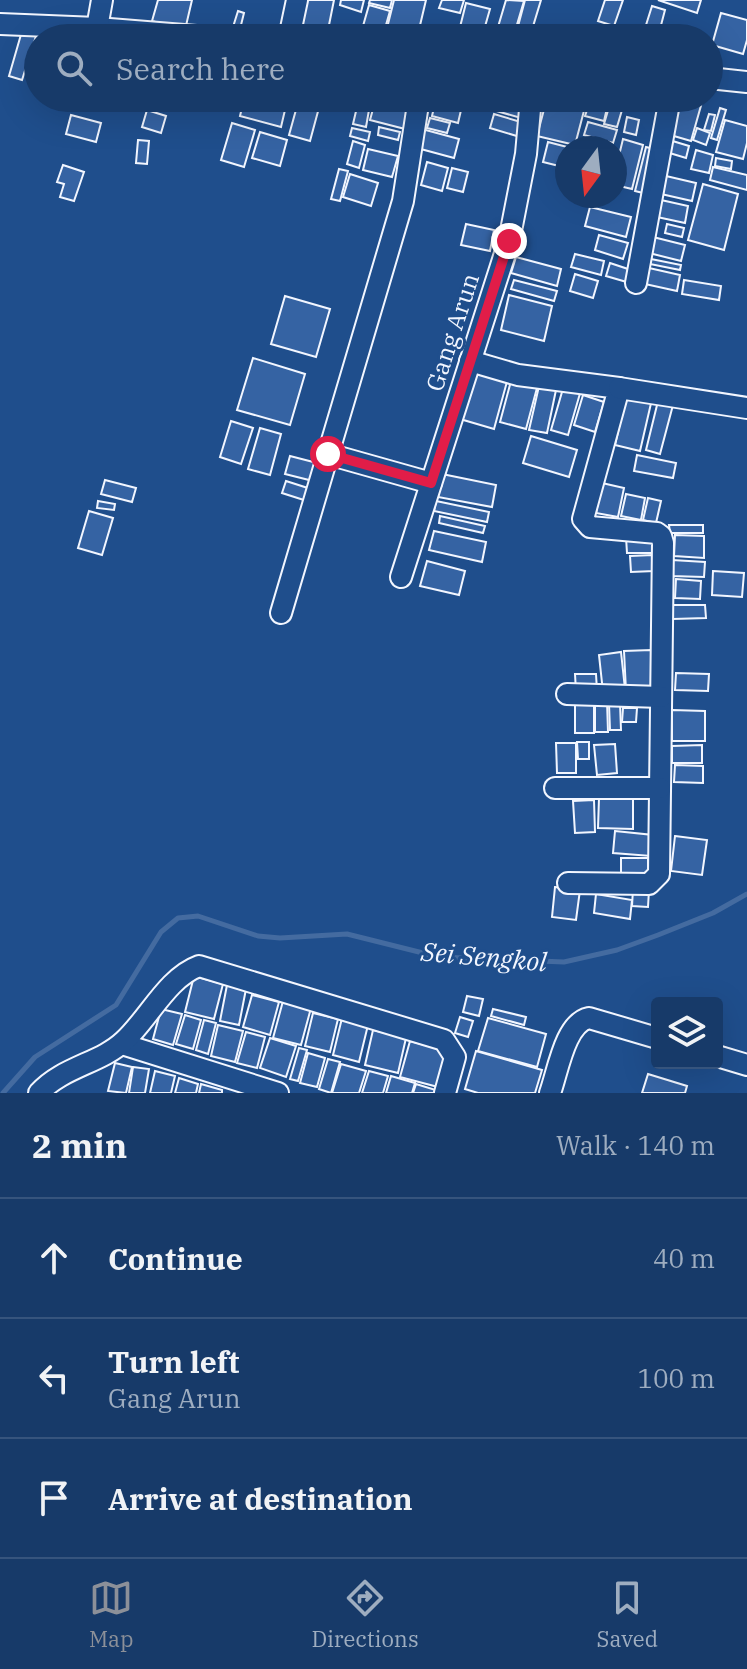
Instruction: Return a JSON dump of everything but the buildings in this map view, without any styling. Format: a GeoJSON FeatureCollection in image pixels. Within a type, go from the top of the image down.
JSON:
{"type":"FeatureCollection","features":[{"type":"Feature","properties":{"kind":"street"},"geometry":{"type":"LineString","coordinates":[[98,24],[102,0]]}},
{"type":"Feature","properties":{"kind":"street"},"geometry":{"type":"LineString","coordinates":[[292,24],[297,0]]}},
{"type":"Feature","properties":{"kind":"street"},"geometry":{"type":"LineString","coordinates":[[0,24],[24,25]]}},
{"type":"Feature","properties":{"kind":"street"},"geometry":{"type":"LineString","coordinates":[[723,79],[747,82]]}},
{"type":"Feature","properties":{"kind":"street"},"geometry":{"type":"LineString","coordinates":[[281,613],[403,201],[417,112]]}},
{"type":"Feature","properties":{"kind":"street","name":"Gang Arun"},"geometry":{"type":"LineString","coordinates":[[401,577],[509,241],[526,154],[530,112]]}},
{"type":"Feature","properties":{"kind":"street"},"geometry":{"type":"LineString","coordinates":[[636,283],[667,112]]}},
{"type":"Feature","properties":{"kind":"street"},"geometry":{"type":"LineString","coordinates":[[470,361],[518,375],[747,408]]}},
{"type":"Feature","properties":{"kind":"street"},"geometry":{"type":"LineString","coordinates":[[568,883],[649,884],[659,874],[661,536],[657,533],[590,527],[583,519],[619,388]]}},
{"type":"Feature","properties":{"kind":"street"},"geometry":{"type":"LineString","coordinates":[[328,454],[431,483]]}},
{"type":"Feature","properties":{"kind":"street"},"geometry":{"type":"LineString","coordinates":[[567,694],[661,697]]}},
{"type":"Feature","properties":{"kind":"street"},"geometry":{"type":"LineString","coordinates":[[555,788],[660,788]]}},
{"type":"Feature","properties":{"kind":"street"},"geometry":{"type":"LineString","coordinates":[[39,1093],[54,1079],[122,1044],[182,975],[199,966],[444,1040],[455,1057],[445,1093]]}},
{"type":"Feature","properties":{"kind":"street"},"geometry":{"type":"LineString","coordinates":[[550,1093],[570,1032],[581,1020],[589,1018],[651,1036]]}},
{"type":"Feature","properties":{"kind":"street"},"geometry":{"type":"LineString","coordinates":[[122,1044],[278,1093]]}},
{"type":"Feature","properties":{"kind":"street"},"geometry":{"type":"LineString","coordinates":[[723,1058],[747,1065]]}},
{"type":"Feature","properties":{"kind":"waterway","name":"Sei Sengkol"},"geometry":{"type":"LineString","coordinates":[[3,1093],[35,1057],[116,1005],[161,932],[178,918],[198,916],[258,936],[280,938],[347,934],[439,957],[564,962],[617,950],[658,935],[713,913],[747,894]]}},
{"type":"Feature","properties":{"kind":"route"},"geometry":{"type":"LineString","coordinates":[[328,454],[431,483],[509,241]]}}]}
